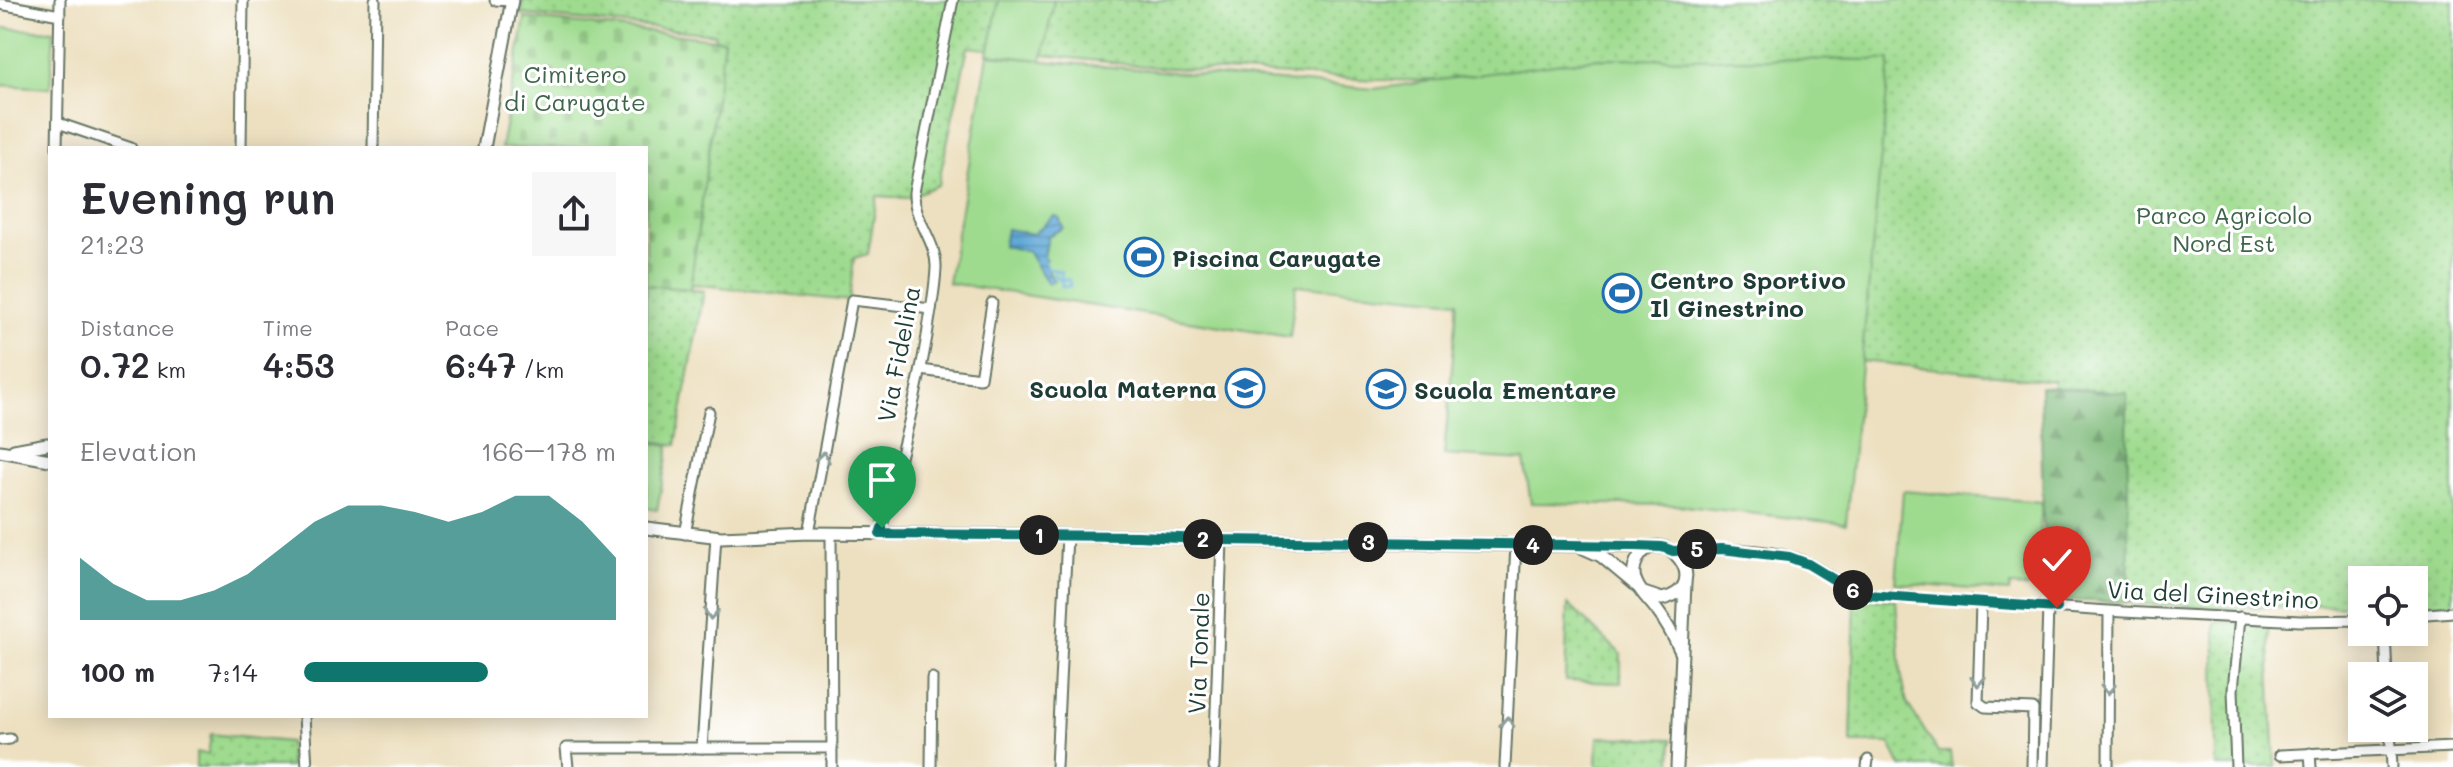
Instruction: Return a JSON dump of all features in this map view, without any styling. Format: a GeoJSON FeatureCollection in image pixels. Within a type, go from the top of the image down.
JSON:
{"type":"FeatureCollection","features":[{"type":"Feature","properties":{"kind":"street"},"geometry":{"type":"LineString","coordinates":[[57,146],[60,0]]}},
{"type":"Feature","properties":{"kind":"street"},"geometry":{"type":"LineString","coordinates":[[241,146],[243,0]]}},
{"type":"Feature","properties":{"kind":"street"},"geometry":{"type":"LineString","coordinates":[[373,146],[375,0]]}},
{"type":"Feature","properties":{"kind":"street"},"geometry":{"type":"LineString","coordinates":[[484,146],[512,0],[495,0]]}},
{"type":"Feature","properties":{"kind":"street","name":"Via Fidelina"},"geometry":{"type":"LineString","coordinates":[[880,534],[921,370],[931,309],[935,257],[916,212],[914,192],[953,0]]}},
{"type":"Feature","properties":{"kind":"street"},"geometry":{"type":"LineString","coordinates":[[0,4],[60,15]]}},
{"type":"Feature","properties":{"kind":"street"},"geometry":{"type":"LineString","coordinates":[[58,123],[125,146]]}},
{"type":"Feature","properties":{"kind":"street"},"geometry":{"type":"LineString","coordinates":[[809,533],[852,300],[931,309]]}},
{"type":"Feature","properties":{"kind":"street"},"geometry":{"type":"LineString","coordinates":[[921,370],[980,378],[992,303]]}},
{"type":"Feature","properties":{"kind":"street"},"geometry":{"type":"LineString","coordinates":[[685,534],[709,412]]}},
{"type":"Feature","properties":{"kind":"street"},"geometry":{"type":"LineString","coordinates":[[1,451],[48,444]]}},
{"type":"Feature","properties":{"kind":"street"},"geometry":{"type":"LineString","coordinates":[[1,451],[48,460]]}},
{"type":"Feature","properties":{"kind":"street"},"geometry":{"type":"LineString","coordinates":[[648,528],[716,536],[880,534]]}},
{"type":"Feature","properties":{"kind":"street"},"geometry":{"type":"LineString","coordinates":[[831,533],[832,767]]}},
{"type":"Feature","properties":{"kind":"street","name":"Via del Ginestrino"},"geometry":{"type":"LineString","coordinates":[[880,534],[1516,544],[1676,552],[1722,549],[1796,559],[1867,595],[2109,612],[2348,620]]}},
{"type":"Feature","properties":{"kind":"street"},"geometry":{"type":"LineString","coordinates":[[1056,767],[1067,535]]}},
{"type":"Feature","properties":{"kind":"street"},"geometry":{"type":"LineString","coordinates":[[702,748],[716,536]]}},
{"type":"Feature","properties":{"kind":"street","name":"Via Tonale"},"geometry":{"type":"LineString","coordinates":[[1214,767],[1222,540]]}},
{"type":"Feature","properties":{"kind":"street"},"geometry":{"type":"LineString","coordinates":[[1505,767],[1516,544]]}},
{"type":"Feature","properties":{"kind":"street","name":"Via del Ginestrino"},"geometry":{"type":"LineString","coordinates":[[1575,546],[1601,556],[1640,589],[1663,618],[1681,652]]}},
{"type":"Feature","properties":{"kind":"street"},"geometry":{"type":"LineString","coordinates":[[1677,767],[1686,575],[1676,552],[1648,551],[1639,558],[1634,571],[1640,589],[1653,598],[1670,597],[1681,587],[1686,575]]}},
{"type":"Feature","properties":{"kind":"street"},"geometry":{"type":"LineString","coordinates":[[1981,603],[1978,702],[1985,707],[2033,709],[2045,702]]}},
{"type":"Feature","properties":{"kind":"street"},"geometry":{"type":"LineString","coordinates":[[2043,767],[2048,607]]}},
{"type":"Feature","properties":{"kind":"street"},"geometry":{"type":"LineString","coordinates":[[2108,767],[2109,612]]}},
{"type":"Feature","properties":{"kind":"street"},"geometry":{"type":"LineString","coordinates":[[2428,614],[2453,612]]}},
{"type":"Feature","properties":{"kind":"street"},"geometry":{"type":"LineString","coordinates":[[2236,767],[2233,690],[2240,617]]}},
{"type":"Feature","properties":{"kind":"street"},"geometry":{"type":"LineString","coordinates":[[931,767],[932,678]]}},
{"type":"Feature","properties":{"kind":"street"},"geometry":{"type":"LineString","coordinates":[[2032,767],[2033,709]]}},
{"type":"Feature","properties":{"kind":"street"},"geometry":{"type":"LineString","coordinates":[[304,718],[307,767]]}},
{"type":"Feature","properties":{"kind":"street"},"geometry":{"type":"LineString","coordinates":[[2391,742],[2392,767]]}},
{"type":"Feature","properties":{"kind":"street"},"geometry":{"type":"LineString","coordinates":[[2280,755],[2453,747]]}},
{"type":"Feature","properties":{"kind":"street"},"geometry":{"type":"LineString","coordinates":[[568,767],[566,748],[832,748]]}},
{"type":"Feature","properties":{"kind":"street"},"geometry":{"type":"LineString","coordinates":[[2310,753],[2311,767]]}},
{"type":"Feature","properties":{"kind":"green space","name":"Parco Agricolo Nord Est"},"geometry":{"type":"Polygon","coordinates":[[[523,0],[2453,0],[2453,603],[2428,604],[2428,566],[2348,566],[2348,605],[2221,608],[2045,598],[2054,381],[1851,360],[1499,81],[1376,80],[1154,67],[968,47],[938,185],[906,198],[877,196],[868,254],[854,258],[849,301],[683,283],[715,34],[520,14],[523,0]]]}},
{"type":"Feature","properties":{"kind":"green space","name":"Centro Sportivo Il Ginestrino"},"geometry":{"type":"Polygon","coordinates":[[[999,0],[1054,0],[1042,61],[1374,89],[1598,58],[1890,60],[1846,524],[1676,505],[1531,503],[1524,460],[1444,455],[1458,301],[1296,285],[1290,337],[948,283],[988,55],[1040,60],[988,54],[999,0]]]}},
{"type":"Feature","properties":{"kind":"green space","name":"Cimitero di Carugate"},"geometry":{"type":"Polygon","coordinates":[[[525,18],[724,40],[690,289],[648,285],[648,146],[501,146],[525,18]]]}},
{"type":"Feature","properties":{"kind":"green space"},"geometry":{"type":"Polygon","coordinates":[[[0,28],[54,31],[50,88],[0,85],[0,28]]]}},
{"type":"Feature","properties":{"kind":"green space"},"geometry":{"type":"Polygon","coordinates":[[[648,285],[704,291],[676,445],[648,440],[648,285]]]}},
{"type":"Feature","properties":{"kind":"green space"},"geometry":{"type":"Polygon","coordinates":[[[2040,386],[2127,393],[2129,602],[2045,600],[2040,386]]]}},
{"type":"Feature","properties":{"kind":"green space"},"geometry":{"type":"Polygon","coordinates":[[[648,442],[669,446],[657,510],[648,508],[648,442]]]}},
{"type":"Feature","properties":{"kind":"green space"},"geometry":{"type":"Polygon","coordinates":[[[1903,491],[2042,502],[2035,588],[2010,586],[2009,592],[1896,583],[1903,491]]]}},
{"type":"Feature","properties":{"kind":"green space"},"geometry":{"type":"Polygon","coordinates":[[[1855,598],[1896,600],[1901,673],[1907,703],[1938,752],[1950,752],[1952,767],[1901,767],[1890,743],[1851,743],[1855,598]]]}},
{"type":"Feature","properties":{"kind":"green space"},"geometry":{"type":"Polygon","coordinates":[[[1568,604],[1621,654],[1621,683],[1565,681],[1568,604]]]}},
{"type":"Feature","properties":{"kind":"green space"},"geometry":{"type":"Polygon","coordinates":[[[2215,622],[2268,624],[2275,767],[2216,767],[2215,622]]]}},
{"type":"Feature","properties":{"kind":"green space"},"geometry":{"type":"Polygon","coordinates":[[[211,734],[289,742],[290,767],[196,767],[196,753],[208,754],[211,734]]]}},
{"type":"Feature","properties":{"kind":"green space"},"geometry":{"type":"Polygon","coordinates":[[[1598,737],[1672,739],[1671,767],[1597,767],[1598,737]]]}},
{"type":"Feature","properties":{"kind":"water"},"geometry":{"type":"Polygon","coordinates":[[[1054,216],[1059,217],[1063,228],[1048,236],[1046,260],[1043,262],[1054,281],[1048,284],[1028,251],[1003,246],[1006,229],[1033,234],[1054,216]]]}},
{"type":"Feature","properties":{"kind":"waterway"},"geometry":{"type":"LineString","coordinates":[[1043,260],[1048,268],[1061,272],[1061,274],[1062,287],[1070,286],[1069,280],[1058,279],[1054,274]]}},
{"type":"Feature","properties":{"kind":"place","name":"Piscina Carugate"},"geometry":{"type":"Point","coordinates":[1144,257]}},
{"type":"Feature","properties":{"kind":"place","name":"Centro Sportivo Il Ginestrino"},"geometry":{"type":"Point","coordinates":[1622,293]}},
{"type":"Feature","properties":{"kind":"place","name":"Scuola Materna"},"geometry":{"type":"Point","coordinates":[1245,388]}},
{"type":"Feature","properties":{"kind":"place","name":"Scuola Ementare"},"geometry":{"type":"Point","coordinates":[1386,389]}},
{"type":"Feature","properties":{"kind":"route"},"geometry":{"type":"LineString","coordinates":[[882,528],[880,534],[1636,546],[1662,547],[1673,551],[1722,549],[1796,559],[1867,595],[2057,608]]}}]}
